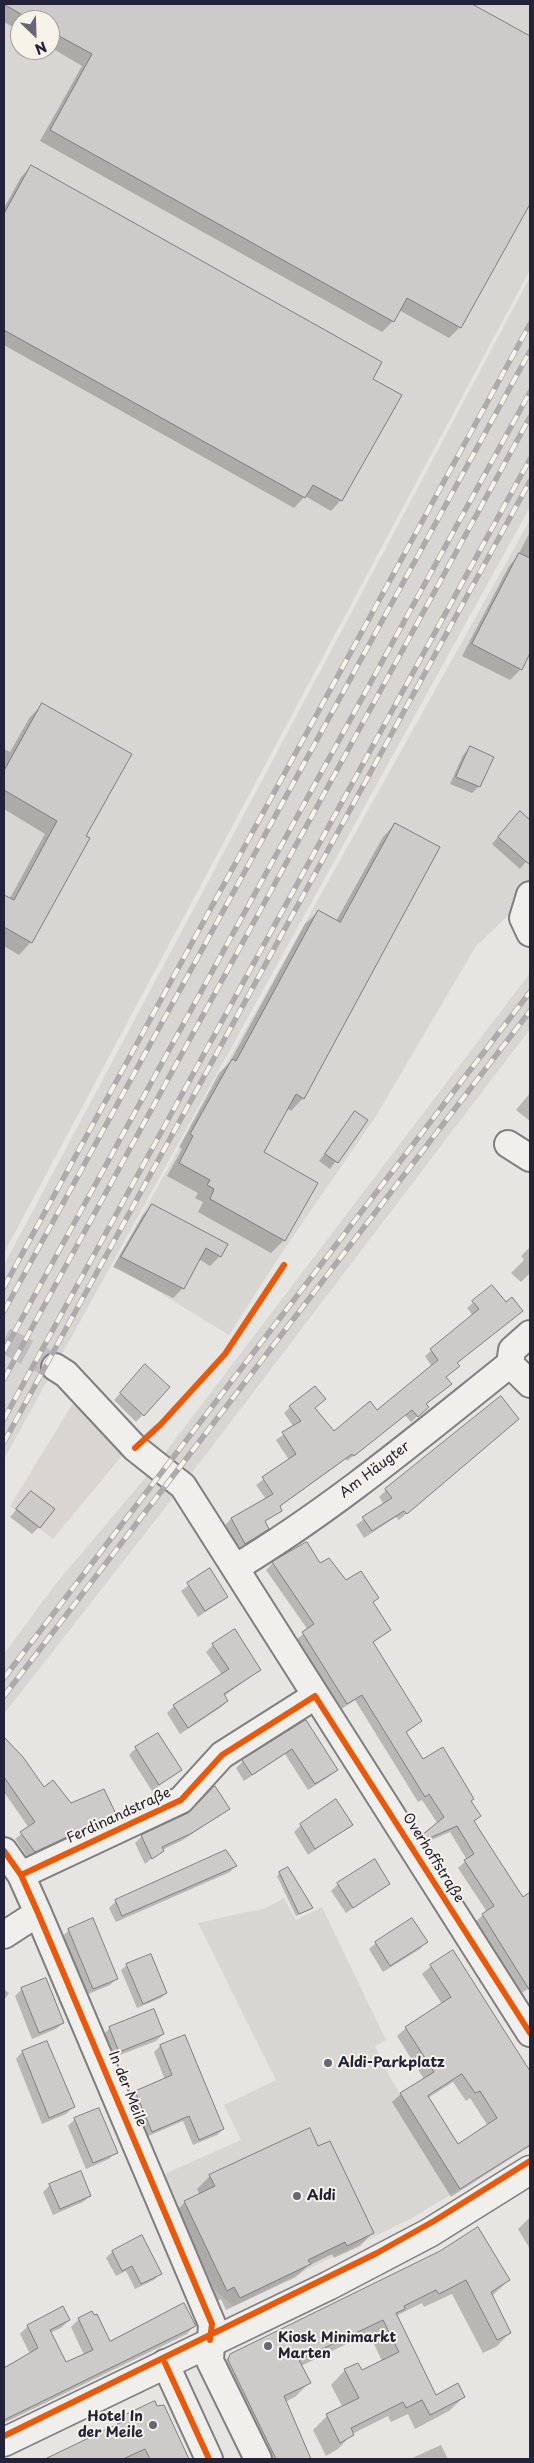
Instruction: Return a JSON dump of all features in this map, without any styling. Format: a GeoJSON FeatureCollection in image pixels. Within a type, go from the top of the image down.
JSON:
{"type":"FeatureCollection","features":[{"type":"Feature","properties":{"kind":"main road"},"geometry":{"type":"LineString","coordinates":[[4,2442],[328,2286],[429,2233],[530,2170]]}},
{"type":"Feature","properties":{"kind":"street"},"geometry":{"type":"LineString","coordinates":[[530,895],[523,918],[530,933]]}},
{"type":"Feature","properties":{"kind":"street"},"geometry":{"type":"LineString","coordinates":[[508,1144],[530,1158]]}},
{"type":"Feature","properties":{"kind":"street","name":"Am Häugter"},"geometry":{"type":"LineString","coordinates":[[235,1568],[285,1537],[398,1453],[510,1364],[512,1350],[530,1334]]}},
{"type":"Feature","properties":{"kind":"street"},"geometry":{"type":"LineString","coordinates":[[510,1364],[530,1384]]}},
{"type":"Feature","properties":{"kind":"street","name":"Overhoffstraße"},"geometry":{"type":"LineString","coordinates":[[55,1367],[66,1374],[142,1454],[183,1486],[530,2033]]}},
{"type":"Feature","properties":{"kind":"street","name":"Ferdinandstraße"},"geometry":{"type":"LineString","coordinates":[[21,1876],[181,1800],[222,1755],[315,1696]]}},
{"type":"Feature","properties":{"kind":"street","name":"In der Meile"},"geometry":{"type":"LineString","coordinates":[[4,1851],[21,1876],[38,1913],[212,2324],[210,2361],[258,2459]]}},
{"type":"Feature","properties":{"kind":"street"},"geometry":{"type":"LineString","coordinates":[[4,1935],[38,1913]]}},
{"type":"Feature","properties":{"kind":"street"},"geometry":{"type":"LineString","coordinates":[[165,2363],[209,2459]]}},
{"type":"Feature","properties":{"kind":"shaded area"},"geometry":{"type":"Polygon","coordinates":[[[4,4],[530,4],[530,270],[4,1253],[4,4]]]}},
{"type":"Feature","properties":{"kind":"shaded area"},"geometry":{"type":"Polygon","coordinates":[[[530,277],[530,507],[4,1459],[4,1265],[530,277]]]}},
{"type":"Feature","properties":{"kind":"shaded area"},"geometry":{"type":"Polygon","coordinates":[[[530,520],[530,895],[476,946],[376,1116],[283,1251],[229,1335],[114,1265],[530,520]]]}},
{"type":"Feature","properties":{"kind":"shaded area"},"geometry":{"type":"Polygon","coordinates":[[[530,973],[530,1029],[188,1478],[161,1458],[530,973]]]}},
{"type":"Feature","properties":{"kind":"shaded area"},"geometry":{"type":"Polygon","coordinates":[[[73,1403],[125,1452],[53,1539],[10,1506],[73,1403]]]}},
{"type":"Feature","properties":{"kind":"shaded area"},"geometry":{"type":"Polygon","coordinates":[[[151,1471],[179,1490],[4,1714],[4,1654],[54,1586],[151,1471]]]}},
{"type":"Feature","properties":{"kind":"shaded area"},"geometry":{"type":"Polygon","coordinates":[[[284,1898],[296,1920],[322,1907],[386,2040],[375,2046],[391,2079],[460,2189],[412,2218],[233,2306],[215,2290],[162,2175],[241,2140],[224,2105],[276,2080],[198,1923],[266,1908],[284,1898]]]}},
{"type":"Feature","properties":{"kind":"building"},"geometry":{"type":"Polygon","coordinates":[[[4,4],[472,4],[530,36],[530,204],[461,328],[407,298],[394,322],[50,130],[92,54],[60,36],[60,10],[14,10],[4,4]]]}},
{"type":"Feature","properties":{"kind":"building"},"geometry":{"type":"Polygon","coordinates":[[[31,165],[382,362],[373,379],[402,395],[342,501],[313,485],[305,498],[4,330],[4,214],[31,165]]]}},
{"type":"Feature","properties":{"kind":"building"},"geometry":{"type":"Polygon","coordinates":[[[519,553],[530,558],[530,653],[522,670],[472,644],[519,553]]]}},
{"type":"Feature","properties":{"kind":"building"},"geometry":{"type":"Polygon","coordinates":[[[42,703],[132,754],[86,836],[90,838],[32,943],[4,927],[4,895],[14,900],[57,821],[4,790],[4,771],[42,703]]]}},
{"type":"Feature","properties":{"kind":"building"},"geometry":{"type":"Polygon","coordinates":[[[470,746],[494,757],[480,787],[456,777],[470,746]]]}},
{"type":"Feature","properties":{"kind":"building"},"geometry":{"type":"Polygon","coordinates":[[[520,811],[530,820],[530,865],[498,837],[520,811]]]}},
{"type":"Feature","properties":{"kind":"building"},"geometry":{"type":"Polygon","coordinates":[[[395,823],[440,847],[304,1099],[296,1094],[264,1152],[318,1183],[285,1241],[210,1199],[214,1189],[207,1185],[210,1180],[179,1163],[193,1136],[190,1134],[232,1059],[236,1061],[318,910],[340,922],[395,823]]]}},
{"type":"Feature","properties":{"kind":"building"},"geometry":{"type":"Polygon","coordinates":[[[355,1111],[368,1120],[338,1163],[325,1154],[355,1111]]]}},
{"type":"Feature","properties":{"kind":"building"},"geometry":{"type":"Polygon","coordinates":[[[152,1204],[228,1244],[221,1257],[206,1248],[184,1289],[121,1257],[152,1204]]]}},
{"type":"Feature","properties":{"kind":"building"},"geometry":{"type":"Polygon","coordinates":[[[492,1285],[506,1302],[512,1297],[523,1311],[457,1363],[460,1366],[446,1377],[452,1384],[426,1404],[429,1407],[418,1417],[412,1410],[354,1456],[352,1454],[280,1506],[282,1511],[265,1521],[269,1529],[245,1544],[231,1518],[273,1494],[262,1477],[296,1454],[282,1432],[301,1421],[289,1406],[315,1386],[326,1399],[315,1408],[334,1431],[370,1401],[377,1410],[438,1360],[430,1349],[479,1309],[472,1301],[492,1285]]]}},
{"type":"Feature","properties":{"kind":"building"},"geometry":{"type":"Polygon","coordinates":[[[145,1364],[170,1387],[144,1416],[120,1393],[145,1364]]]}},
{"type":"Feature","properties":{"kind":"building"},"geometry":{"type":"Polygon","coordinates":[[[501,1396],[519,1419],[407,1514],[404,1511],[372,1531],[362,1517],[392,1498],[385,1489],[501,1396]]]}},
{"type":"Feature","properties":{"kind":"building"},"geometry":{"type":"Polygon","coordinates":[[[31,1491],[55,1509],[40,1528],[16,1509],[31,1491]]]}},
{"type":"Feature","properties":{"kind":"building"},"geometry":{"type":"Polygon","coordinates":[[[307,1542],[320,1563],[329,1558],[346,1580],[361,1571],[379,1598],[373,1602],[391,1630],[373,1642],[422,1721],[406,1732],[423,1759],[443,1747],[474,1799],[471,1801],[481,1816],[474,1821],[523,1897],[530,1892],[530,1991],[482,1914],[494,1906],[464,1860],[474,1854],[457,1826],[425,1840],[422,1835],[444,1817],[429,1794],[425,1797],[362,1695],[347,1704],[302,1632],[314,1624],[272,1562],[307,1542]]]}},
{"type":"Feature","properties":{"kind":"building"},"geometry":{"type":"Polygon","coordinates":[[[210,1568],[228,1597],[205,1611],[187,1583],[210,1568]]]}},
{"type":"Feature","properties":{"kind":"building"},"geometry":{"type":"Polygon","coordinates":[[[235,1629],[261,1670],[224,1694],[228,1701],[188,1728],[173,1705],[229,1669],[212,1644],[235,1629]]]}},
{"type":"Feature","properties":{"kind":"building"},"geometry":{"type":"Polygon","coordinates":[[[306,1720],[338,1770],[315,1784],[292,1749],[252,1775],[242,1760],[306,1720]]]}},
{"type":"Feature","properties":{"kind":"building"},"geometry":{"type":"Polygon","coordinates":[[[158,1733],[182,1770],[159,1785],[135,1747],[158,1733]]]}},
{"type":"Feature","properties":{"kind":"building"},"geometry":{"type":"Polygon","coordinates":[[[4,1737],[23,1757],[44,1787],[53,1780],[71,1803],[104,1789],[116,1814],[35,1852],[20,1832],[35,1822],[4,1777],[4,1737]]]}},
{"type":"Feature","properties":{"kind":"building"},"geometry":{"type":"Polygon","coordinates":[[[215,1786],[230,1809],[192,1833],[162,1847],[164,1851],[152,1859],[141,1835],[188,1813],[215,1786]]]}},
{"type":"Feature","properties":{"kind":"building"},"geometry":{"type":"Polygon","coordinates":[[[336,1799],[353,1825],[315,1849],[300,1824],[336,1799]]]}},
{"type":"Feature","properties":{"kind":"building"},"geometry":{"type":"Polygon","coordinates":[[[226,1850],[237,1866],[122,1916],[115,1900],[226,1850]]]}},
{"type":"Feature","properties":{"kind":"building"},"geometry":{"type":"Polygon","coordinates":[[[375,1859],[390,1884],[353,1908],[337,1883],[375,1859]]]}},
{"type":"Feature","properties":{"kind":"building"},"geometry":{"type":"Polygon","coordinates":[[[288,1867],[313,1908],[299,1914],[279,1872],[288,1867]]]}},
{"type":"Feature","properties":{"kind":"building"},"geometry":{"type":"Polygon","coordinates":[[[93,1918],[118,1979],[93,1989],[68,1929],[93,1918]]]}},
{"type":"Feature","properties":{"kind":"building"},"geometry":{"type":"Polygon","coordinates":[[[412,1918],[428,1942],[390,1966],[375,1942],[412,1918]]]}},
{"type":"Feature","properties":{"kind":"building"},"geometry":{"type":"Polygon","coordinates":[[[453,1950],[530,2071],[530,2145],[460,2189],[400,2093],[434,2072],[405,2027],[451,1997],[430,1965],[453,1950]],[[462,2074],[428,2096],[458,2144],[497,2118],[480,2091],[475,2093],[462,2074]]]}},
{"type":"Feature","properties":{"kind":"building"},"geometry":{"type":"Polygon","coordinates":[[[151,1954],[167,1993],[143,2004],[126,1964],[151,1954]]]}},
{"type":"Feature","properties":{"kind":"building"},"geometry":{"type":"Polygon","coordinates":[[[46,1978],[64,2023],[39,2033],[21,1988],[46,1978]]]}},
{"type":"Feature","properties":{"kind":"building"},"geometry":{"type":"Polygon","coordinates":[[[154,2009],[164,2034],[119,2052],[109,2027],[154,2009]]]}},
{"type":"Feature","properties":{"kind":"building"},"geometry":{"type":"Polygon","coordinates":[[[185,2035],[224,2129],[199,2140],[189,2116],[152,2132],[135,2091],[172,2075],[160,2045],[185,2035]]]}},
{"type":"Feature","properties":{"kind":"building"},"geometry":{"type":"Polygon","coordinates":[[[47,2041],[75,2107],[49,2118],[22,2051],[47,2041]]]}},
{"type":"Feature","properties":{"kind":"building"},"geometry":{"type":"Polygon","coordinates":[[[99,2108],[118,2153],[93,2163],[74,2118],[99,2108]]]}},
{"type":"Feature","properties":{"kind":"building"},"geometry":{"type":"Polygon","coordinates":[[[310,2128],[318,2146],[330,2141],[374,2233],[347,2246],[345,2242],[308,2260],[311,2264],[240,2298],[234,2287],[227,2291],[184,2201],[215,2186],[209,2175],[310,2128]]]}},
{"type":"Feature","properties":{"kind":"building"},"geometry":{"type":"Polygon","coordinates":[[[81,2171],[91,2196],[60,2209],[49,2184],[81,2171]]]}},
{"type":"Feature","properties":{"kind":"building"},"geometry":{"type":"Polygon","coordinates":[[[478,2227],[510,2280],[491,2292],[511,2333],[497,2340],[466,2280],[439,2294],[436,2290],[404,2306],[405,2309],[396,2313],[436,2395],[458,2383],[465,2397],[430,2415],[422,2400],[406,2408],[403,2402],[351,2428],[354,2435],[340,2443],[326,2414],[359,2398],[344,2369],[358,2363],[362,2370],[399,2352],[383,2320],[299,2360],[311,2383],[284,2396],[311,2459],[276,2459],[228,2360],[230,2354],[440,2251],[478,2227]]]}},
{"type":"Feature","properties":{"kind":"building"},"geometry":{"type":"Polygon","coordinates":[[[142,2235],[162,2274],[141,2284],[132,2266],[122,2271],[112,2251],[142,2235]]]}},
{"type":"Feature","properties":{"kind":"building"},"geometry":{"type":"Polygon","coordinates":[[[184,2303],[196,2326],[4,2420],[4,2368],[38,2348],[27,2325],[63,2306],[70,2320],[50,2330],[66,2362],[93,2350],[78,2318],[92,2311],[94,2315],[97,2314],[110,2341],[184,2303]]]}},
{"type":"Feature","properties":{"kind":"building"},"geometry":{"type":"Polygon","coordinates":[[[155,2401],[157,2406],[164,2405],[189,2459],[150,2459],[145,2449],[123,2459],[45,2459],[124,2421],[121,2417],[155,2401]]]}},
{"type":"Feature","properties":{"kind":"tunnel"},"geometry":{"type":"LineString","coordinates":[[4,1340],[55,1367]]}},
{"type":"Feature","properties":{"kind":"railway"},"geometry":{"type":"LineString","coordinates":[[4,1287],[530,324]]}},
{"type":"Feature","properties":{"kind":"railway"},"geometry":{"type":"LineString","coordinates":[[4,1311],[530,351]]}},
{"type":"Feature","properties":{"kind":"railway"},"geometry":{"type":"LineString","coordinates":[[4,1351],[530,392]]}},
{"type":"Feature","properties":{"kind":"railway"},"geometry":{"type":"LineString","coordinates":[[4,1379],[530,417]]}},
{"type":"Feature","properties":{"kind":"railway"},"geometry":{"type":"LineString","coordinates":[[4,1419],[530,459]]}},
{"type":"Feature","properties":{"kind":"railway"},"geometry":{"type":"LineString","coordinates":[[4,1442],[530,481]]}},
{"type":"Feature","properties":{"kind":"railway"},"geometry":{"type":"LineString","coordinates":[[4,1678],[530,992]]}},
{"type":"Feature","properties":{"kind":"railway"},"geometry":{"type":"LineString","coordinates":[[4,1696],[530,1011]]}},
{"type":"Feature","properties":{"kind":"cycle path"},"geometry":{"type":"LineString","coordinates":[[135,1448],[161,1424],[225,1354],[284,1265]]}},
{"type":"Feature","properties":{"kind":"cycle path"},"geometry":{"type":"LineString","coordinates":[[21,1875],[181,1800],[222,1755],[315,1696],[530,2033]]}},
{"type":"Feature","properties":{"kind":"cycle path"},"geometry":{"type":"LineString","coordinates":[[4,1851],[21,1875],[38,1913],[212,2324],[210,2340]]}},
{"type":"Feature","properties":{"kind":"cycle path"},"geometry":{"type":"LineString","coordinates":[[4,2436],[377,2253],[434,2221],[530,2161]]}},
{"type":"Feature","properties":{"kind":"cycle path"},"geometry":{"type":"LineString","coordinates":[[165,2363],[209,2459]]}},
{"type":"Feature","properties":{"kind":"place","name":"Aldi-Parkplatz"},"geometry":{"type":"Point","coordinates":[328,2063]}},
{"type":"Feature","properties":{"kind":"place","name":"Aldi"},"geometry":{"type":"Point","coordinates":[297,2196]}},
{"type":"Feature","properties":{"kind":"place","name":"Kiosk Minimarkt Marten"},"geometry":{"type":"Point","coordinates":[268,2346]}},
{"type":"Feature","properties":{"kind":"place","name":"Hotel In der Meile"},"geometry":{"type":"Point","coordinates":[153,2425]}}]}
